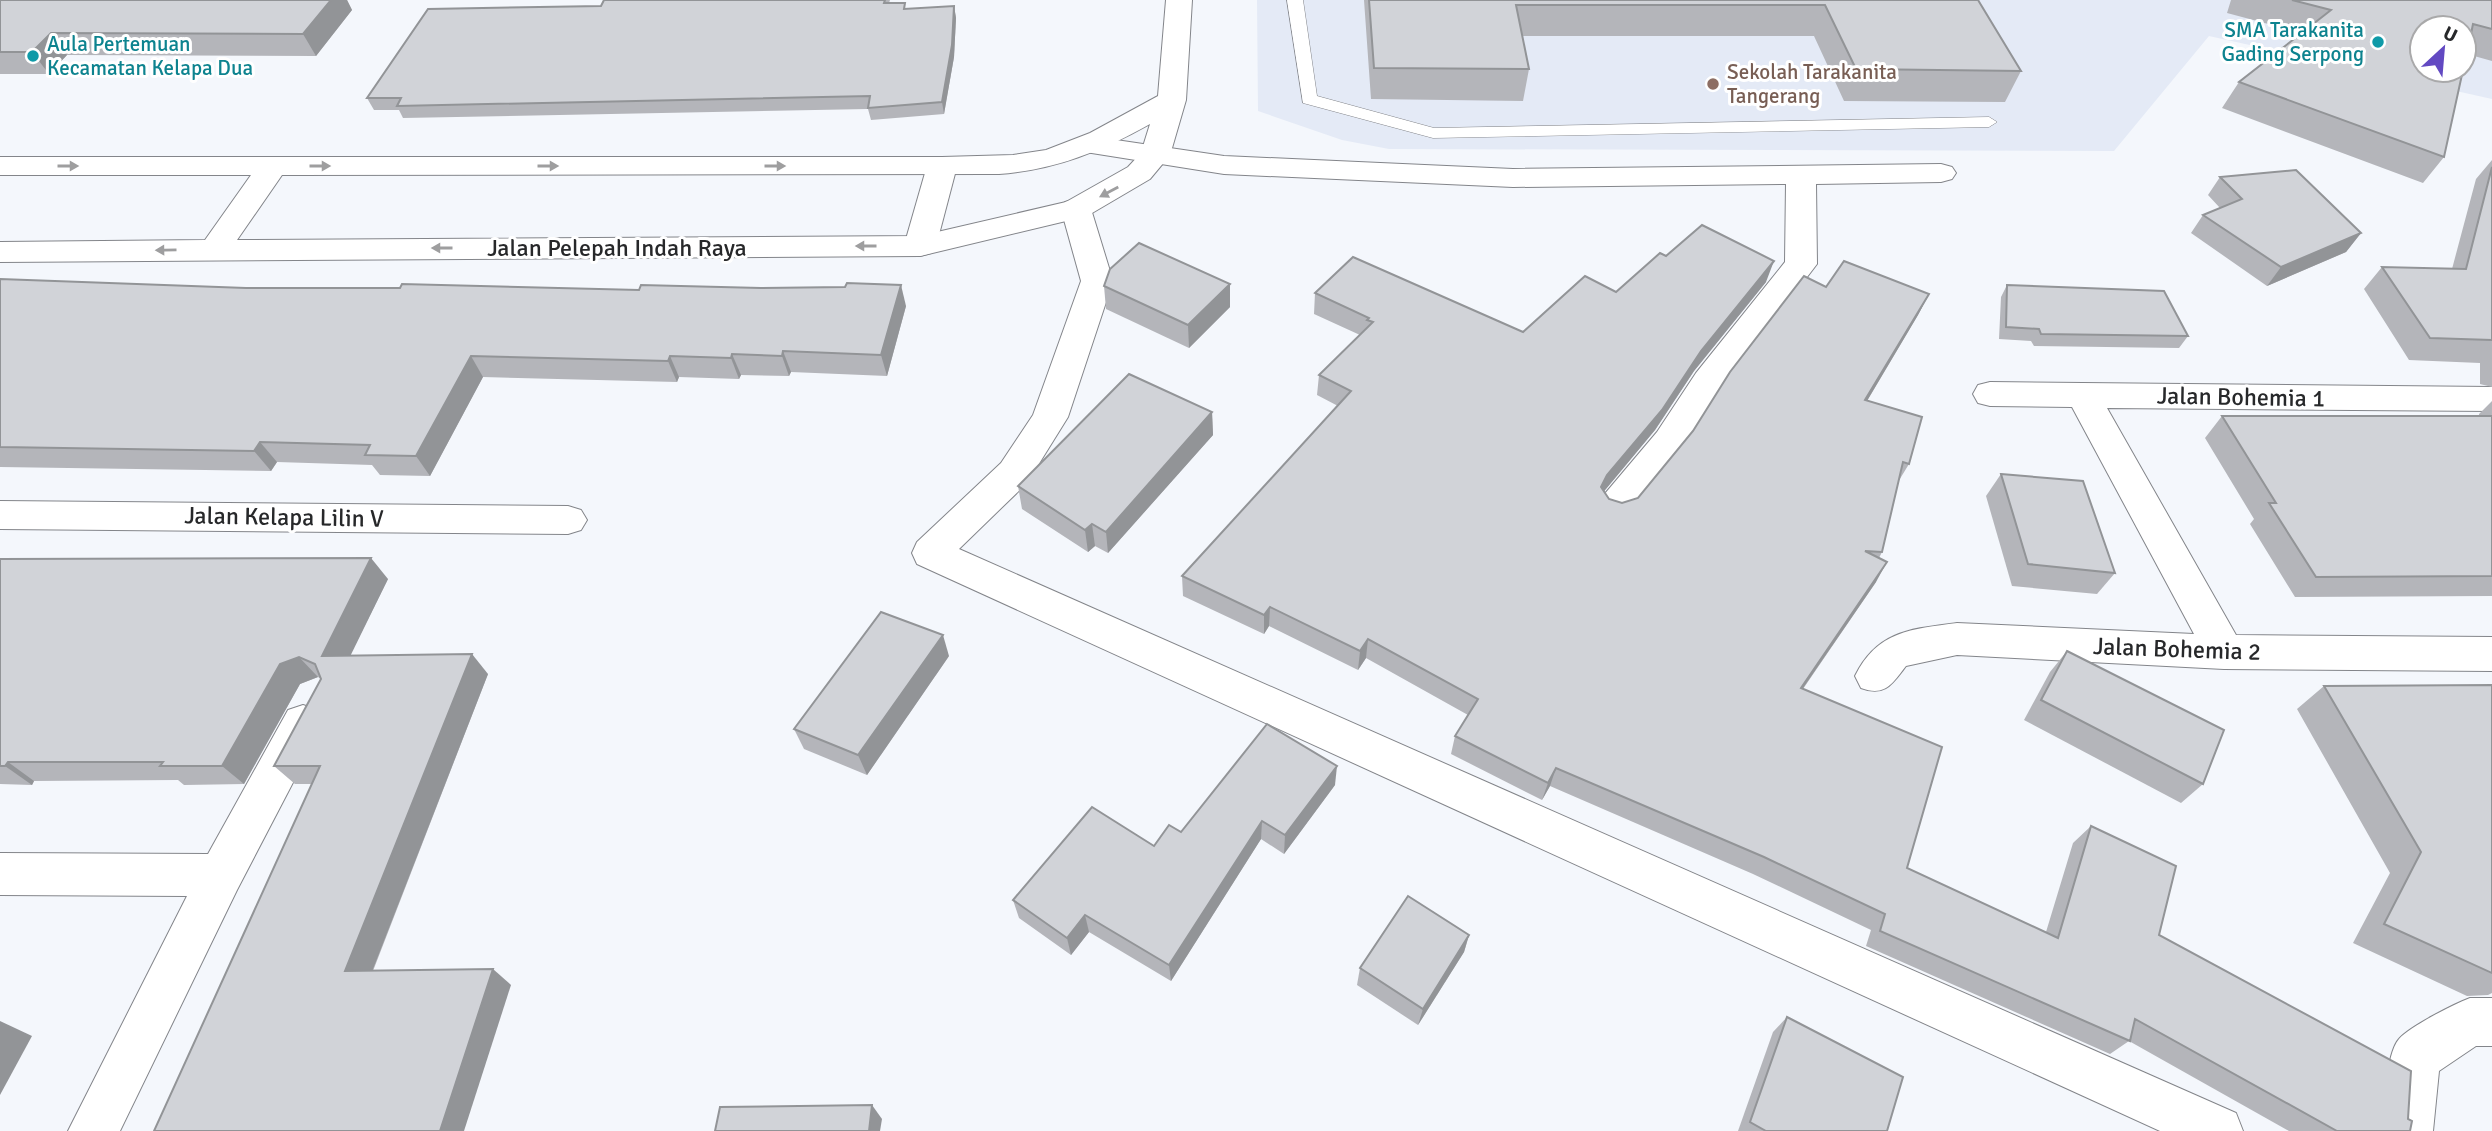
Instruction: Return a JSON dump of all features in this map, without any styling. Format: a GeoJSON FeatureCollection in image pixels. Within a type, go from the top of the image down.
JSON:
{"type":"FeatureCollection","features":[{"type":"Feature","properties":{"kind":"street"},"geometry":{"type":"LineString","coordinates":[[1155,155],[1172,100],[1179,0]]}},
{"type":"Feature","properties":{"kind":"street"},"geometry":{"type":"LineString","coordinates":[[0,166],[942,166],[1053,158],[1089,145],[1172,100]]}},
{"type":"Feature","properties":{"kind":"street"},"geometry":{"type":"LineString","coordinates":[[1089,145],[1224,165],[1513,178],[1941,173]]}},
{"type":"Feature","properties":{"kind":"street","name":"Jalan Pelepah Indah Raya"},"geometry":{"type":"LineString","coordinates":[[0,252],[919,246],[1076,209],[1123,184],[1155,155]]}},
{"type":"Feature","properties":{"kind":"street"},"geometry":{"type":"LineString","coordinates":[[214,250],[273,166]]}},
{"type":"Feature","properties":{"kind":"street"},"geometry":{"type":"LineString","coordinates":[[919,246],[942,166]]}},
{"type":"Feature","properties":{"kind":"street"},"geometry":{"type":"LineString","coordinates":[[1616,506],[1670,441],[1707,382],[1801,264],[1801,175]]}},
{"type":"Feature","properties":{"kind":"street"},"geometry":{"type":"LineString","coordinates":[[1076,209],[1097,281],[1050,417],[1014,473],[931,553],[2217,1131]]}},
{"type":"Feature","properties":{"kind":"street","name":"Jalan Bohemia 1"},"geometry":{"type":"LineString","coordinates":[[1990,394],[2492,400]]}},
{"type":"Feature","properties":{"kind":"street"},"geometry":{"type":"LineString","coordinates":[[2083,395],[2224,652]]}},
{"type":"Feature","properties":{"kind":"street","name":"Jalan Kelapa Lilin V"},"geometry":{"type":"LineString","coordinates":[[0,515],[568,520]]}},
{"type":"Feature","properties":{"kind":"street","name":"Jalan Bohemia 2"},"geometry":{"type":"LineString","coordinates":[[1875,676],[1892,654],[1920,644],[1957,639],[2224,652],[2492,654]]}},
{"type":"Feature","properties":{"kind":"street"},"geometry":{"type":"LineString","coordinates":[[93,1131],[221,875],[317,697]]}},
{"type":"Feature","properties":{"kind":"street"},"geometry":{"type":"LineString","coordinates":[[0,874],[221,875]]}},
{"type":"Feature","properties":{"kind":"street"},"geometry":{"type":"LineString","coordinates":[[2408,1131],[2416,1057],[2470,1022],[2492,1021]]}},
{"type":"Feature","properties":{"kind":"lane"},"geometry":{"type":"LineString","coordinates":[[1295,0],[1309,99],[1433,133],[1989,122]]}},
{"type":"Feature","properties":{"kind":"shaded area","name":"Sekolah Tarakanita Tangerang"},"geometry":{"type":"Polygon","coordinates":[[[1257,0],[2492,0],[2492,99],[2425,84],[2478,84],[2478,14],[2408,14],[2408,80],[2209,36],[2114,151],[1389,149],[1342,140],[1258,111],[1257,0]]]}},
{"type":"Feature","properties":{"kind":"building"},"geometry":{"type":"Polygon","coordinates":[[[0,0],[331,0],[303,34],[51,33],[32,52],[0,52],[0,0]]]}},
{"type":"Feature","properties":{"kind":"building"},"geometry":{"type":"Polygon","coordinates":[[[604,0],[885,0],[884,3],[905,3],[904,9],[954,6],[952,45],[942,102],[868,108],[870,96],[397,106],[401,98],[367,98],[428,9],[601,6],[604,0]]]}},
{"type":"Feature","properties":{"kind":"building"},"geometry":{"type":"Polygon","coordinates":[[[1369,0],[1978,0],[2021,71],[1856,69],[1825,5],[1516,5],[1529,69],[1374,68],[1369,0]]]}},
{"type":"Feature","properties":{"kind":"building"},"geometry":{"type":"Polygon","coordinates":[[[2292,0],[2492,0],[2492,29],[2478,25],[2478,14],[2408,14],[2408,84],[2460,84],[2444,157],[2239,82],[2331,10],[2292,0]]]}},
{"type":"Feature","properties":{"kind":"building"},"geometry":{"type":"Polygon","coordinates":[[[2492,167],[2492,340],[2430,338],[2382,267],[2466,269],[2492,167]]]}},
{"type":"Feature","properties":{"kind":"building"},"geometry":{"type":"Polygon","coordinates":[[[2296,170],[2361,233],[2281,267],[2203,215],[2242,199],[2220,177],[2296,170]]]}},
{"type":"Feature","properties":{"kind":"building"},"geometry":{"type":"Polygon","coordinates":[[[1702,225],[1774,261],[1701,351],[1662,410],[1607,475],[1601,487],[1609,499],[1622,503],[1638,498],[1693,431],[1730,372],[1804,276],[1826,287],[1844,261],[1929,294],[1865,400],[1922,417],[1909,464],[1903,462],[1882,552],[1865,551],[1887,562],[1801,688],[1942,747],[1907,868],[2058,938],[2091,826],[2176,866],[2159,935],[2411,1071],[2408,1119],[2412,1121],[2410,1131],[2337,1131],[2135,1019],[2130,1041],[1880,931],[1885,914],[1764,857],[1556,768],[1548,783],[1455,736],[1478,699],[1368,639],[1360,651],[1270,607],[1264,615],[1182,576],[1351,391],[1319,375],[1373,322],[1315,293],[1353,257],[1523,332],[1585,276],[1616,292],[1660,253],[1666,256],[1702,225]]]}},
{"type":"Feature","properties":{"kind":"building"},"geometry":{"type":"Polygon","coordinates":[[[1139,243],[1230,284],[1188,325],[1104,286],[1110,269],[1139,243]]]}},
{"type":"Feature","properties":{"kind":"building"},"geometry":{"type":"Polygon","coordinates":[[[0,279],[246,288],[400,288],[402,284],[639,290],[641,285],[761,288],[845,287],[847,283],[901,285],[881,355],[783,351],[782,356],[670,356],[668,361],[471,356],[416,456],[365,455],[370,445],[260,442],[254,451],[0,447],[0,279]]]}},
{"type":"Feature","properties":{"kind":"building"},"geometry":{"type":"Polygon","coordinates":[[[2007,285],[2164,291],[2188,336],[2041,334],[2039,329],[2006,327],[2007,285]]]}},
{"type":"Feature","properties":{"kind":"building"},"geometry":{"type":"Polygon","coordinates":[[[1129,374],[1212,412],[1106,532],[1092,524],[1085,530],[1018,486],[1129,374]]]}},
{"type":"Feature","properties":{"kind":"building"},"geometry":{"type":"Polygon","coordinates":[[[2222,416],[2492,416],[2492,576],[2316,577],[2269,503],[2276,503],[2222,416]]]}},
{"type":"Feature","properties":{"kind":"building"},"geometry":{"type":"Polygon","coordinates":[[[2001,474],[2083,481],[2115,573],[2028,564],[2001,474]]]}},
{"type":"Feature","properties":{"kind":"building"},"geometry":{"type":"Polygon","coordinates":[[[371,558],[322,656],[472,654],[345,971],[493,969],[440,1131],[154,1131],[320,766],[274,766],[321,679],[315,664],[299,657],[280,664],[222,766],[160,766],[163,762],[8,762],[5,766],[0,766],[0,559],[371,558]]]}},
{"type":"Feature","properties":{"kind":"building"},"geometry":{"type":"Polygon","coordinates":[[[881,612],[943,635],[858,755],[794,729],[881,612]]]}},
{"type":"Feature","properties":{"kind":"building"},"geometry":{"type":"Polygon","coordinates":[[[2067,651],[2224,730],[2203,784],[2041,700],[2067,651]]]}},
{"type":"Feature","properties":{"kind":"building"},"geometry":{"type":"Polygon","coordinates":[[[2492,685],[2492,973],[2384,924],[2421,852],[2324,686],[2492,685]]]}},
{"type":"Feature","properties":{"kind":"building"},"geometry":{"type":"Polygon","coordinates":[[[1267,724],[1337,766],[1285,835],[1262,821],[1169,965],[1085,915],[1067,938],[1013,900],[1092,807],[1154,846],[1169,825],[1181,832],[1267,724]]]}},
{"type":"Feature","properties":{"kind":"building"},"geometry":{"type":"Polygon","coordinates":[[[1408,896],[1469,935],[1423,1009],[1360,968],[1408,896]]]}},
{"type":"Feature","properties":{"kind":"building"},"geometry":{"type":"Polygon","coordinates":[[[1787,1017],[1903,1077],[1887,1131],[1766,1131],[1750,1122],[1787,1017]]]}},
{"type":"Feature","properties":{"kind":"building"},"geometry":{"type":"Polygon","coordinates":[[[872,1105],[869,1131],[715,1131],[720,1107],[872,1105]]]}},
{"type":"Feature","properties":{"kind":"place","name":"SMA Tarakanita Gading Serpong"},"geometry":{"type":"Point","coordinates":[2378,42]}},
{"type":"Feature","properties":{"kind":"place","name":"Aula Pertemuan Kecamatan Kelapa Dua"},"geometry":{"type":"Point","coordinates":[33,56]}},
{"type":"Feature","properties":{"kind":"place","name":"Sekolah Tarakanita Tangerang"},"geometry":{"type":"Point","coordinates":[1713,84]}}]}
